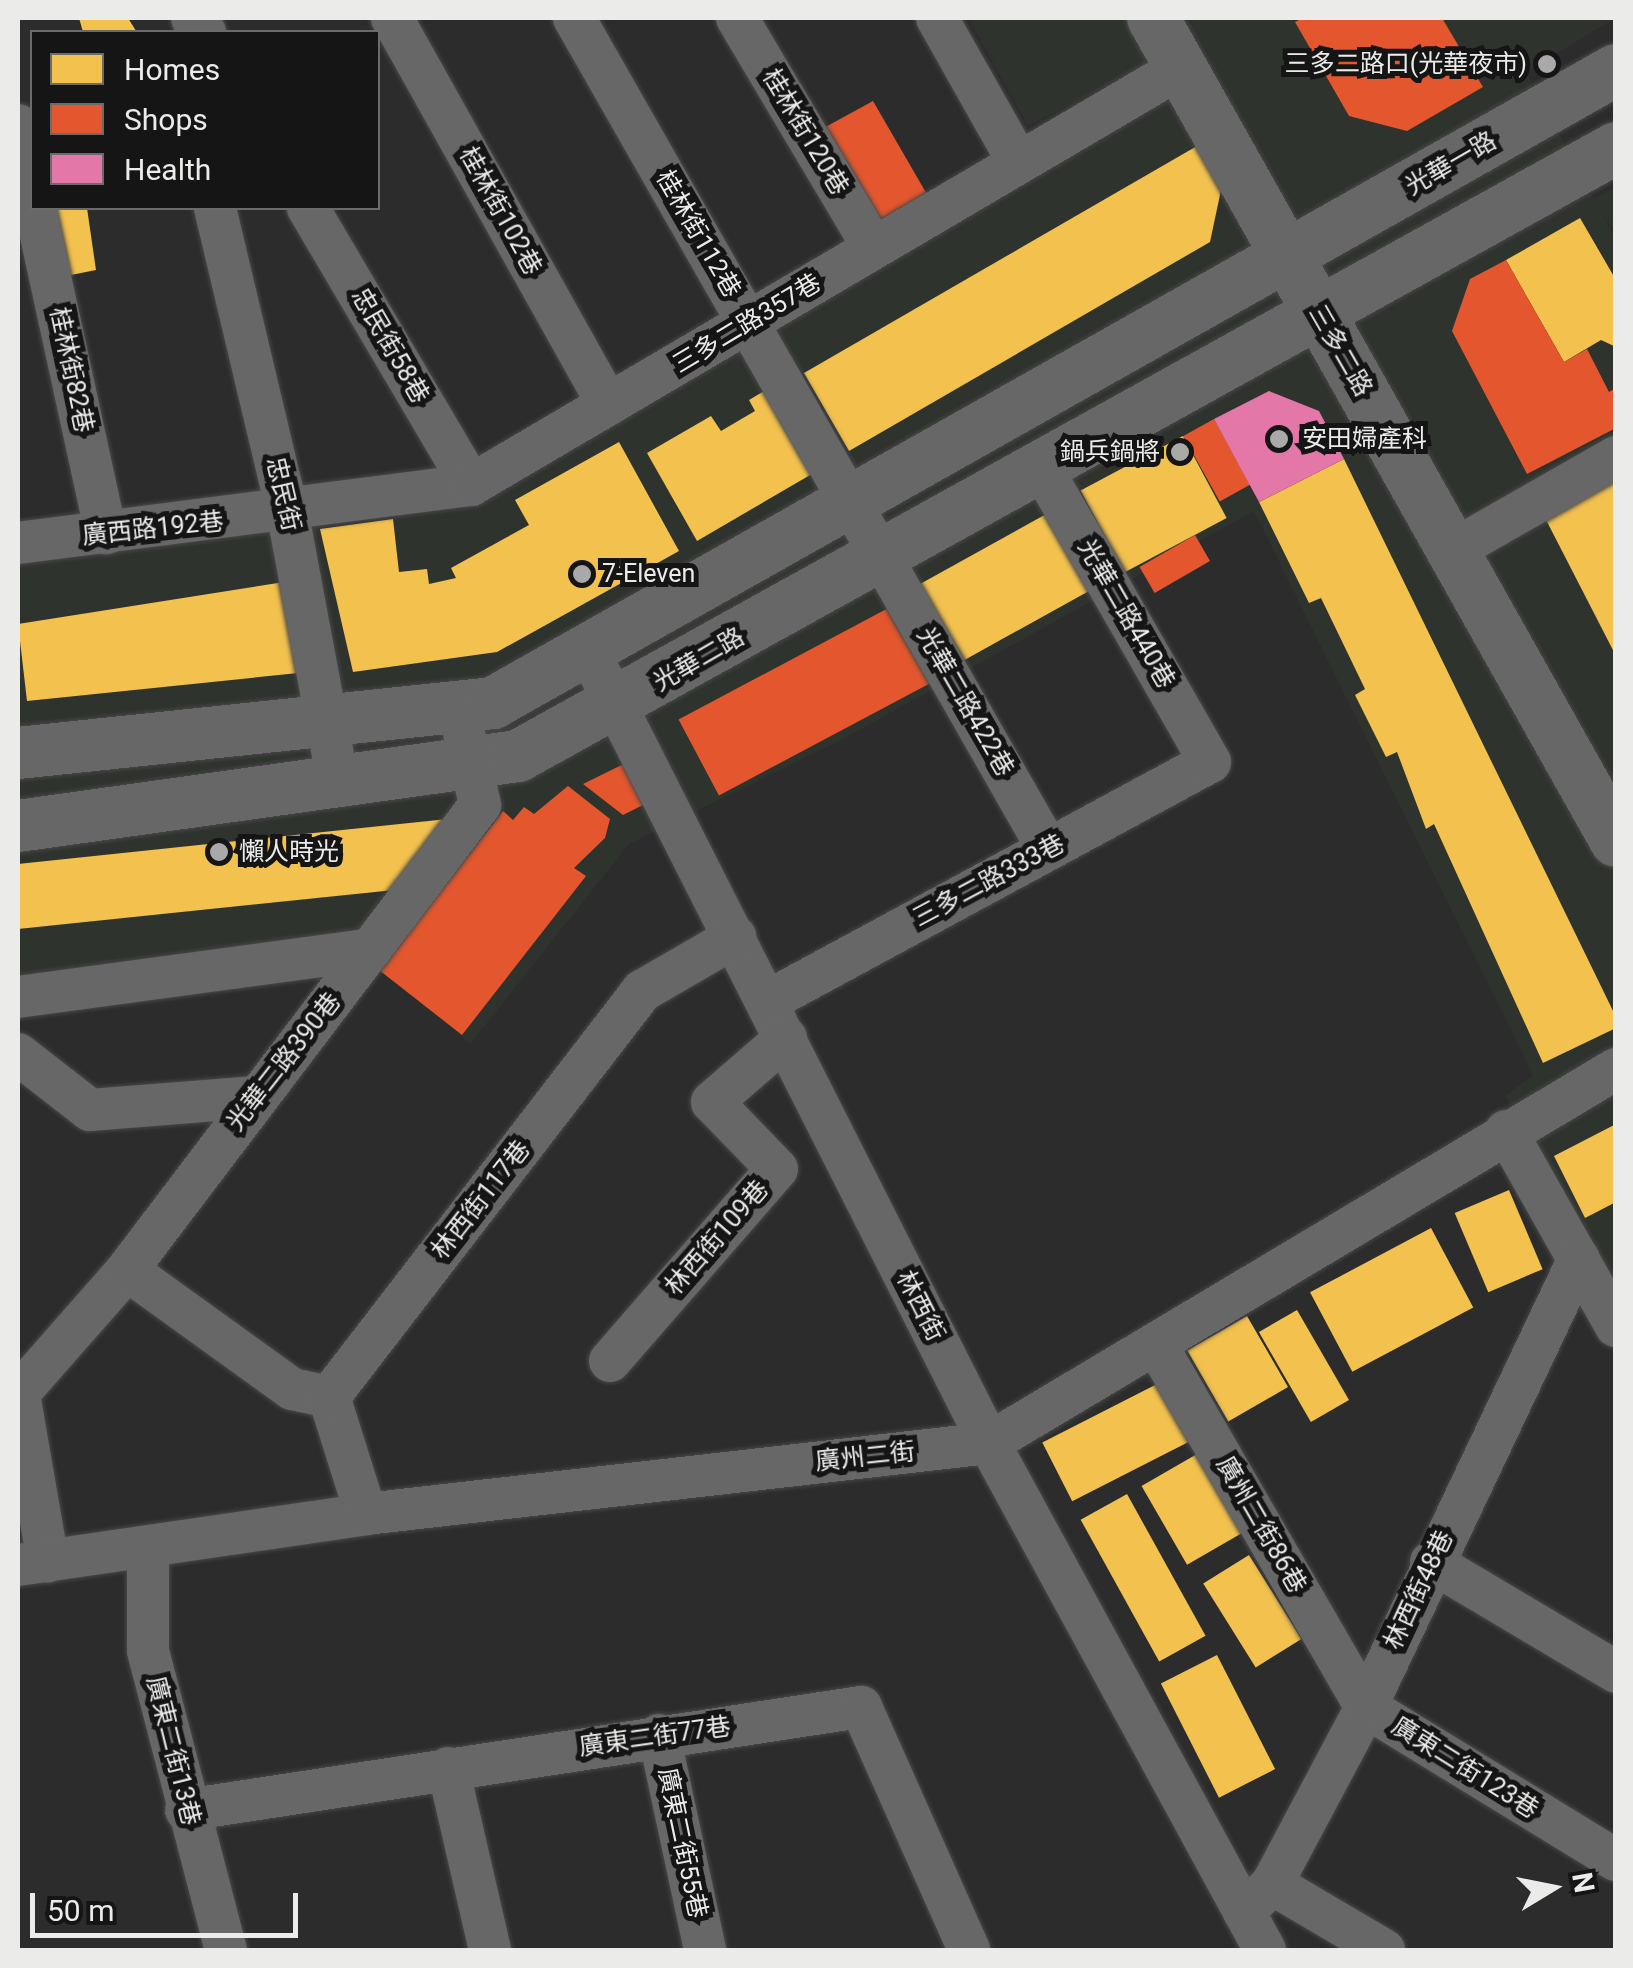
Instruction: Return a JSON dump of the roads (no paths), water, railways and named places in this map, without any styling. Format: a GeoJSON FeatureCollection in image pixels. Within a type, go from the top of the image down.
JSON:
{"type":"FeatureCollection","features":[{"type":"Feature","properties":{"kind":"street","name":"桂林街102巷"},"geometry":{"type":"LineString","coordinates":[[392,18],[608,406]]}},
{"type":"Feature","properties":{"kind":"street","name":"桂林街112巷"},"geometry":{"type":"LineString","coordinates":[[574,18],[881,555]]}},
{"type":"Feature","properties":{"kind":"street","name":"桂林街120巷"},"geometry":{"type":"LineString","coordinates":[[737,18],[872,247]]}},
{"type":"Feature","properties":{"kind":"street"},"geometry":{"type":"LineString","coordinates":[[937,18],[1018,162]]}},
{"type":"Feature","properties":{"kind":"street","name":"三多二路"},"geometry":{"type":"LineString","coordinates":[[1153,18],[1616,840]]}},
{"type":"Feature","properties":{"kind":"street","name":"三多二路357巷"},"geometry":{"type":"LineString","coordinates":[[288,515],[471,485],[1182,67]]}},
{"type":"Feature","properties":{"kind":"street","name":"光華一路"},"geometry":{"type":"LineString","coordinates":[[1289,261],[1616,70]]}},
{"type":"Feature","properties":{"kind":"street"},"geometry":{"type":"LineString","coordinates":[[18,125],[30,184]]}},
{"type":"Feature","properties":{"kind":"street"},"geometry":{"type":"LineString","coordinates":[[1318,312],[1616,148]]}},
{"type":"Feature","properties":{"kind":"street","name":"桂林街82巷"},"geometry":{"type":"LineString","coordinates":[[35,210],[106,533]]}},
{"type":"Feature","properties":{"kind":"street","name":"忠民街"},"geometry":{"type":"LineString","coordinates":[[215,210],[288,515],[338,783]]}},
{"type":"Feature","properties":{"kind":"street","name":"忠民街58巷"},"geometry":{"type":"LineString","coordinates":[[309,210],[471,485]]}},
{"type":"Feature","properties":{"kind":"street"},"geometry":{"type":"LineString","coordinates":[[18,754],[329,724],[493,703],[590,654],[852,503],[1289,261]]}},
{"type":"Feature","properties":{"kind":"street","name":"光華二路"},"geometry":{"type":"LineString","coordinates":[[18,826],[518,756],[620,706],[881,555],[1318,312]]}},
{"type":"Feature","properties":{"kind":"street"},"geometry":{"type":"LineString","coordinates":[[1454,550],[1616,457]]}},
{"type":"Feature","properties":{"kind":"street","name":"光華二路440巷"},"geometry":{"type":"LineString","coordinates":[[1041,466],[1210,762]]}},
{"type":"Feature","properties":{"kind":"street","name":"廣西路192巷"},"geometry":{"type":"LineString","coordinates":[[18,544],[288,515]]}},
{"type":"Feature","properties":{"kind":"street","name":"光華二路422巷"},"geometry":{"type":"LineString","coordinates":[[881,555],[1048,849]]}},
{"type":"Feature","properties":{"kind":"street","name":"林西街"},"geometry":{"type":"LineString","coordinates":[[590,654],[620,706],[989,1444],[1258,1898],[1265,1950]]}},
{"type":"Feature","properties":{"kind":"street","name":"光華二路390巷"},"geometry":{"type":"LineString","coordinates":[[18,1390],[127,1270],[480,805],[477,764],[454,709]]}},
{"type":"Feature","properties":{"kind":"street","name":"三多二路333巷"},"geometry":{"type":"LineString","coordinates":[[776,1019],[1048,849],[1210,762]]}},
{"type":"Feature","properties":{"kind":"street","name":"林西街117巷"},"geometry":{"type":"LineString","coordinates":[[328,1396],[642,991],[735,937]]}},
{"type":"Feature","properties":{"kind":"street"},"geometry":{"type":"LineString","coordinates":[[18,997],[371,949]]}},
{"type":"Feature","properties":{"kind":"street","name":"林西街109巷"},"geometry":{"type":"LineString","coordinates":[[610,1361],[777,1169],[712,1102],[776,1019]]}},
{"type":"Feature","properties":{"kind":"street"},"geometry":{"type":"LineString","coordinates":[[18,1054],[90,1110],[256,1098]]}},
{"type":"Feature","properties":{"kind":"street","name":"廣州二街"},"geometry":{"type":"LineString","coordinates":[[33,1563],[366,1514],[989,1444],[1506,1132],[1616,1070]]}},
{"type":"Feature","properties":{"kind":"street"},"geometry":{"type":"LineString","coordinates":[[1506,1132],[1616,1326]]}},
{"type":"Feature","properties":{"kind":"street","name":"林西街48巷"},"geometry":{"type":"LineString","coordinates":[[1258,1898],[1366,1707],[1431,1562],[1579,1260]]}},
{"type":"Feature","properties":{"kind":"street"},"geometry":{"type":"LineString","coordinates":[[127,1270],[292,1389],[328,1396],[366,1514]]}},
{"type":"Feature","properties":{"kind":"street","name":"廣州二街86巷"},"geometry":{"type":"LineString","coordinates":[[1156,1344],[1366,1707]]}},
{"type":"Feature","properties":{"kind":"street"},"geometry":{"type":"LineString","coordinates":[[18,1390],[33,1563]]}},
{"type":"Feature","properties":{"kind":"street","name":"廣東二街13巷"},"geometry":{"type":"LineString","coordinates":[[148,1548],[148,1652],[186,1810],[226,1950]]}},
{"type":"Feature","properties":{"kind":"street"},"geometry":{"type":"LineString","coordinates":[[1431,1562],[1616,1672]]}},
{"type":"Feature","properties":{"kind":"street","name":"廣東二街77巷"},"geometry":{"type":"LineString","coordinates":[[186,1810],[862,1707],[969,1950]]}},
{"type":"Feature","properties":{"kind":"street","name":"廣東二街123巷"},"geometry":{"type":"LineString","coordinates":[[1366,1707],[1616,1860]]}},
{"type":"Feature","properties":{"kind":"street","name":"廣東二街55巷"},"geometry":{"type":"LineString","coordinates":[[659,1735],[706,1950]]}},
{"type":"Feature","properties":{"kind":"street"},"geometry":{"type":"LineString","coordinates":[[448,1768],[490,1950]]}},
{"type":"Feature","properties":{"kind":"street"},"geometry":{"type":"LineString","coordinates":[[1258,1898],[1384,1950]]}},
{"type":"Feature","properties":{"kind":"place","name":"三多二路口(光華夜市)"},"geometry":{"type":"Point","coordinates":[1547,64]}},
{"type":"Feature","properties":{"kind":"place","name":"安田婦產科"},"geometry":{"type":"Point","coordinates":[1279,439]}},
{"type":"Feature","properties":{"kind":"place","name":"鍋兵鍋將"},"geometry":{"type":"Point","coordinates":[1180,452]}},
{"type":"Feature","properties":{"kind":"place","name":"7-Eleven"},"geometry":{"type":"Point","coordinates":[582,574]}},
{"type":"Feature","properties":{"kind":"place","name":"懶人時光"},"geometry":{"type":"Point","coordinates":[219,852]}}]}
